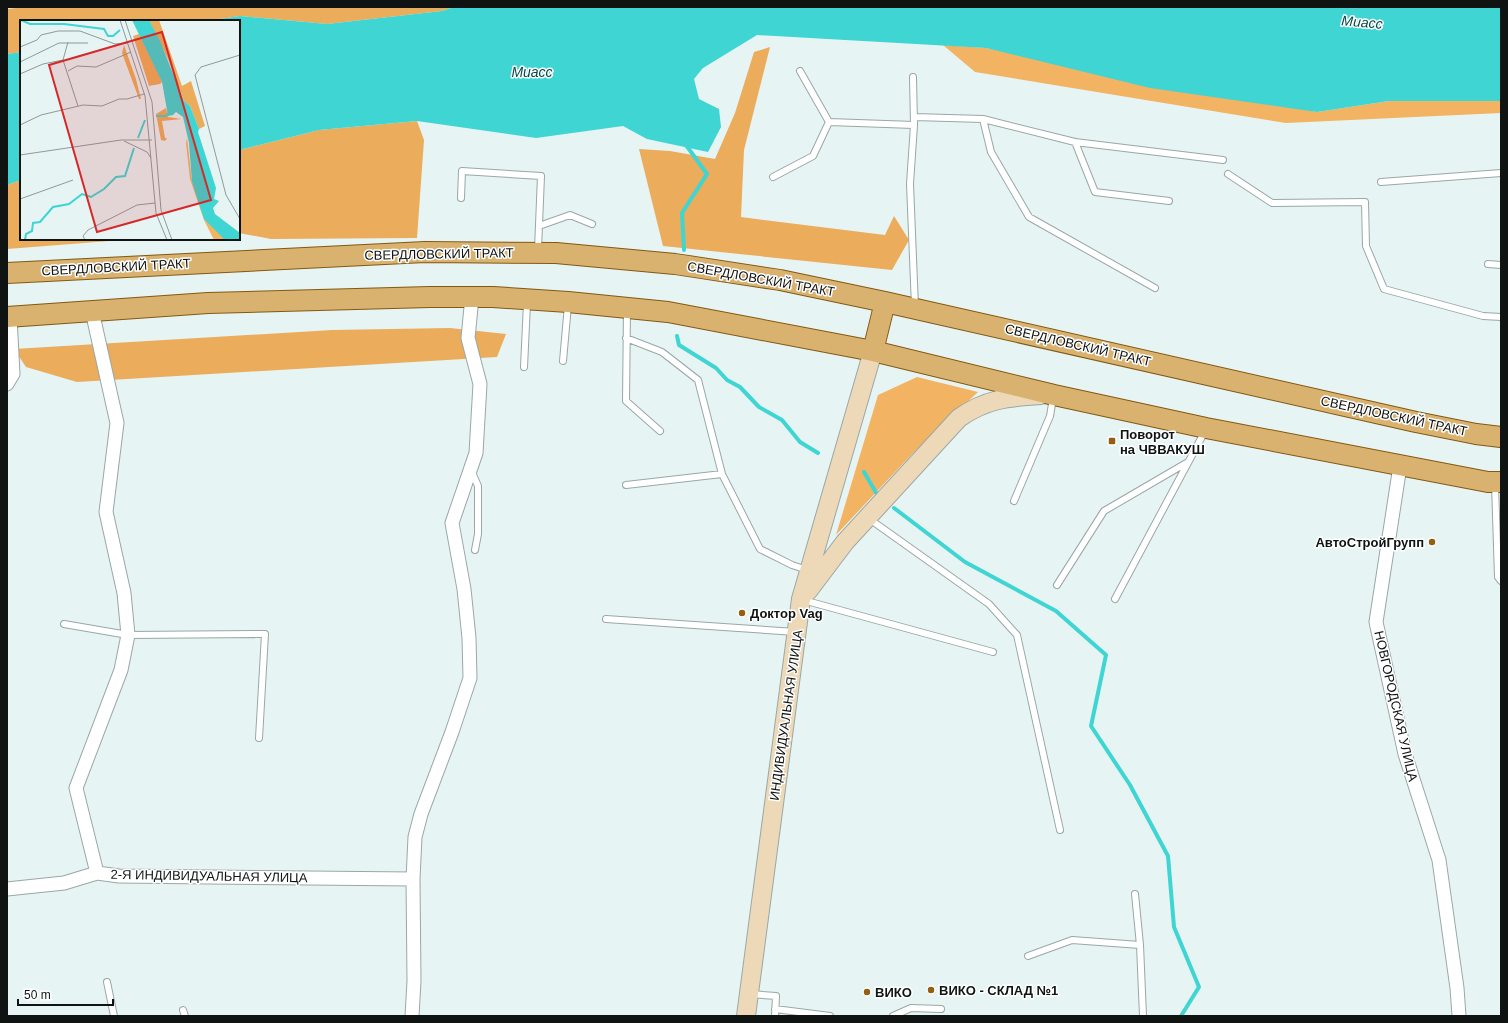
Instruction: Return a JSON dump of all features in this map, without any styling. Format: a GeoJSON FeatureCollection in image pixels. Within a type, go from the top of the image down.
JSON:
{"type":"FeatureCollection","features":[{"type":"Feature","properties":{"kind":"main road","name":"СВЕРДЛОВСКИЙ ТРАКТ"},"geometry":{"type":"LineString","coordinates":[[7,272],[425,252],[538,253],[675,264],[780,280],[915,308],[1408,420],[1476,434],[1501,437]]}},
{"type":"Feature","properties":{"kind":"main road"},"geometry":{"type":"LineString","coordinates":[[8,317],[208,303],[472,297],[568,302],[668,312],[872,351],[1054,395],[1206,428],[1400,466],[1498,482]]}},
{"type":"Feature","properties":{"kind":"main road"},"geometry":{"type":"LineString","coordinates":[[872,351],[885,302]]}},
{"type":"Feature","properties":{"kind":"main road","name":"ИНДИВИДУАЛЬНАЯ УЛИЦА"},"geometry":{"type":"LineString","coordinates":[[746,1016],[801,599],[872,351]]}},
{"type":"Feature","properties":{"kind":"main road"},"geometry":{"type":"LineString","coordinates":[[801,599],[845,542],[959,418],[990,401],[1013,396],[1054,395]]}},
{"type":"Feature","properties":{"kind":"street"},"geometry":{"type":"LineString","coordinates":[[412,1016],[414,981],[413,879],[415,837],[420,814],[452,732],[470,678],[469,638],[464,589],[452,524],[476,453],[480,384],[468,338],[472,297]]}},
{"type":"Feature","properties":{"kind":"street"},"geometry":{"type":"LineString","coordinates":[[92,311],[117,423],[106,512],[124,593],[128,635],[121,670],[76,788],[97,873]]}},
{"type":"Feature","properties":{"kind":"street"},"geometry":{"type":"LineString","coordinates":[[7,384],[13,374],[8,317]]}},
{"type":"Feature","properties":{"kind":"street","name":"НОВГОРОДСКАЯ УЛИЦА"},"geometry":{"type":"LineString","coordinates":[[1400,466],[1376,622],[1405,754],[1438,860],[1457,988],[1459,1016]]}},
{"type":"Feature","properties":{"kind":"street","name":"2-Я ИНДИВИДУАЛЬНАЯ УЛИЦА"},"geometry":{"type":"LineString","coordinates":[[7,889],[64,883],[97,873],[119,876],[413,879]]}},
{"type":"Feature","properties":{"kind":"lane"},"geometry":{"type":"LineString","coordinates":[[800,71],[829,122]]}},
{"type":"Feature","properties":{"kind":"lane"},"geometry":{"type":"LineString","coordinates":[[913,77],[914,125],[910,184],[915,308]]}},
{"type":"Feature","properties":{"kind":"lane"},"geometry":{"type":"LineString","coordinates":[[914,117],[983,120],[1075,142],[1223,160]]}},
{"type":"Feature","properties":{"kind":"lane"},"geometry":{"type":"LineString","coordinates":[[983,120],[991,152],[1029,217],[1155,288]]}},
{"type":"Feature","properties":{"kind":"lane"},"geometry":{"type":"LineString","coordinates":[[829,122],[914,125]]}},
{"type":"Feature","properties":{"kind":"lane"},"geometry":{"type":"LineString","coordinates":[[773,177],[813,156],[829,122]]}},
{"type":"Feature","properties":{"kind":"lane"},"geometry":{"type":"LineString","coordinates":[[1075,142],[1095,192],[1169,201]]}},
{"type":"Feature","properties":{"kind":"lane"},"geometry":{"type":"LineString","coordinates":[[461,198],[462,171],[541,176],[538,253]]}},
{"type":"Feature","properties":{"kind":"lane"},"geometry":{"type":"LineString","coordinates":[[1381,182],[1501,173]]}},
{"type":"Feature","properties":{"kind":"lane"},"geometry":{"type":"LineString","coordinates":[[1228,174],[1272,203],[1365,202],[1366,246],[1384,289],[1484,316],[1501,317]]}},
{"type":"Feature","properties":{"kind":"lane"},"geometry":{"type":"LineString","coordinates":[[539,226],[570,215],[592,224]]}},
{"type":"Feature","properties":{"kind":"lane"},"geometry":{"type":"LineString","coordinates":[[1488,264],[1501,265]]}},
{"type":"Feature","properties":{"kind":"lane"},"geometry":{"type":"LineString","coordinates":[[524,367],[527,299]]}},
{"type":"Feature","properties":{"kind":"lane"},"geometry":{"type":"LineString","coordinates":[[563,361],[568,302]]}},
{"type":"Feature","properties":{"kind":"lane"},"geometry":{"type":"LineString","coordinates":[[627,308],[626,401],[660,431]]}},
{"type":"Feature","properties":{"kind":"lane"},"geometry":{"type":"LineString","coordinates":[[626,338],[662,352],[698,380],[722,474],[760,549],[792,565],[809,571]]}},
{"type":"Feature","properties":{"kind":"lane"},"geometry":{"type":"LineString","coordinates":[[1014,501],[1050,416],[1054,395]]}},
{"type":"Feature","properties":{"kind":"lane"},"geometry":{"type":"LineString","coordinates":[[1115,599],[1206,428]]}},
{"type":"Feature","properties":{"kind":"lane"},"geometry":{"type":"LineString","coordinates":[[1057,585],[1104,511],[1188,462]]}},
{"type":"Feature","properties":{"kind":"lane"},"geometry":{"type":"LineString","coordinates":[[471,468],[478,486],[478,534],[475,550]]}},
{"type":"Feature","properties":{"kind":"lane"},"geometry":{"type":"LineString","coordinates":[[626,486],[722,474]]}},
{"type":"Feature","properties":{"kind":"lane"},"geometry":{"type":"LineString","coordinates":[[1498,482],[1498,577],[1501,581]]}},
{"type":"Feature","properties":{"kind":"lane"},"geometry":{"type":"LineString","coordinates":[[867,517],[989,604],[1017,635],[1060,830]]}},
{"type":"Feature","properties":{"kind":"lane"},"geometry":{"type":"LineString","coordinates":[[801,599],[993,652]]}},
{"type":"Feature","properties":{"kind":"lane"},"geometry":{"type":"LineString","coordinates":[[606,619],[797,632]]}},
{"type":"Feature","properties":{"kind":"lane"},"geometry":{"type":"LineString","coordinates":[[64,624],[128,635],[265,634],[259,738]]}},
{"type":"Feature","properties":{"kind":"lane"},"geometry":{"type":"LineString","coordinates":[[1135,894],[1140,945],[1142,1016]]}},
{"type":"Feature","properties":{"kind":"lane"},"geometry":{"type":"LineString","coordinates":[[1028,956],[1072,940],[1140,945]]}},
{"type":"Feature","properties":{"kind":"lane"},"geometry":{"type":"LineString","coordinates":[[107,982],[114,1016]]}},
{"type":"Feature","properties":{"kind":"lane"},"geometry":{"type":"LineString","coordinates":[[748,994],[776,996],[774,1016]]}},
{"type":"Feature","properties":{"kind":"lane"},"geometry":{"type":"LineString","coordinates":[[894,1016],[911,1008],[941,1009]]}},
{"type":"Feature","properties":{"kind":"lane"},"geometry":{"type":"LineString","coordinates":[[775,1009],[830,1016]]}},
{"type":"Feature","properties":{"kind":"shaded area"},"geometry":{"type":"Polygon","coordinates":[[[26,7],[454,7],[442,11],[327,24],[240,16],[213,20],[20,20],[20,52],[7,54],[7,9],[26,7]]]}},
{"type":"Feature","properties":{"kind":"shaded area"},"geometry":{"type":"Polygon","coordinates":[[[943,45],[986,48],[1317,112],[1389,101],[1501,101],[1501,113],[1286,123],[975,72],[943,45]]]}},
{"type":"Feature","properties":{"kind":"shaded area"},"geometry":{"type":"Polygon","coordinates":[[[770,47],[744,150],[741,217],[885,235],[894,216],[909,240],[892,270],[663,246],[639,149],[670,151],[715,159],[735,113],[754,52],[770,47]]]}},
{"type":"Feature","properties":{"kind":"shaded area"},"geometry":{"type":"Polygon","coordinates":[[[417,121],[424,140],[417,238],[271,239],[240,233],[240,150],[319,130],[417,121]]]}},
{"type":"Feature","properties":{"kind":"shaded area"},"geometry":{"type":"Polygon","coordinates":[[[20,180],[20,240],[122,240],[7,249],[7,185],[20,180]]]}},
{"type":"Feature","properties":{"kind":"shaded area"},"geometry":{"type":"Polygon","coordinates":[[[450,328],[506,334],[497,357],[77,382],[26,367],[14,349],[332,330],[450,328]]]}},
{"type":"Feature","properties":{"kind":"shaded area"},"geometry":{"type":"Polygon","coordinates":[[[917,377],[978,392],[912,454],[836,535],[878,395],[917,377]]]}},
{"type":"Feature","properties":{"kind":"water","name":"Миасс"},"geometry":{"type":"Polygon","coordinates":[[[454,7],[1501,7],[1501,101],[1389,101],[1317,112],[1150,88],[986,48],[757,35],[703,68],[694,79],[699,99],[719,109],[721,127],[708,152],[647,139],[623,126],[536,138],[417,121],[319,130],[240,150],[240,20],[213,20],[240,16],[327,24],[442,11],[454,7]]]}},
{"type":"Feature","properties":{"kind":"water"},"geometry":{"type":"Polygon","coordinates":[[[20,52],[20,180],[7,185],[7,54],[20,52]]]}},
{"type":"Feature","properties":{"kind":"waterway"},"geometry":{"type":"LineString","coordinates":[[684,250],[682,213],[707,174],[686,145]]}},
{"type":"Feature","properties":{"kind":"waterway"},"geometry":{"type":"LineString","coordinates":[[677,336],[679,345],[716,368],[727,380],[740,387],[759,407],[782,420],[800,442],[818,453]]}},
{"type":"Feature","properties":{"kind":"waterway"},"geometry":{"type":"LineString","coordinates":[[864,472],[878,496]]}},
{"type":"Feature","properties":{"kind":"waterway"},"geometry":{"type":"LineString","coordinates":[[894,508],[965,562],[1056,611],[1106,655],[1091,726],[1130,785],[1168,856],[1174,927],[1199,987],[1181,1016]]}},
{"type":"Feature","properties":{"kind":"place","name":"Поворот на ЧВВАКУШ"},"geometry":{"type":"Point","coordinates":[1112,441]}},
{"type":"Feature","properties":{"kind":"place","name":"АвтоСтройГрупп"},"geometry":{"type":"Point","coordinates":[1432,542]}},
{"type":"Feature","properties":{"kind":"place","name":"Доктор Vag"},"geometry":{"type":"Point","coordinates":[742,613]}},
{"type":"Feature","properties":{"kind":"place","name":"ВИКО - СКЛАД №1"},"geometry":{"type":"Point","coordinates":[931,990]}},
{"type":"Feature","properties":{"kind":"place","name":"ВИКО"},"geometry":{"type":"Point","coordinates":[867,992]}}]}
